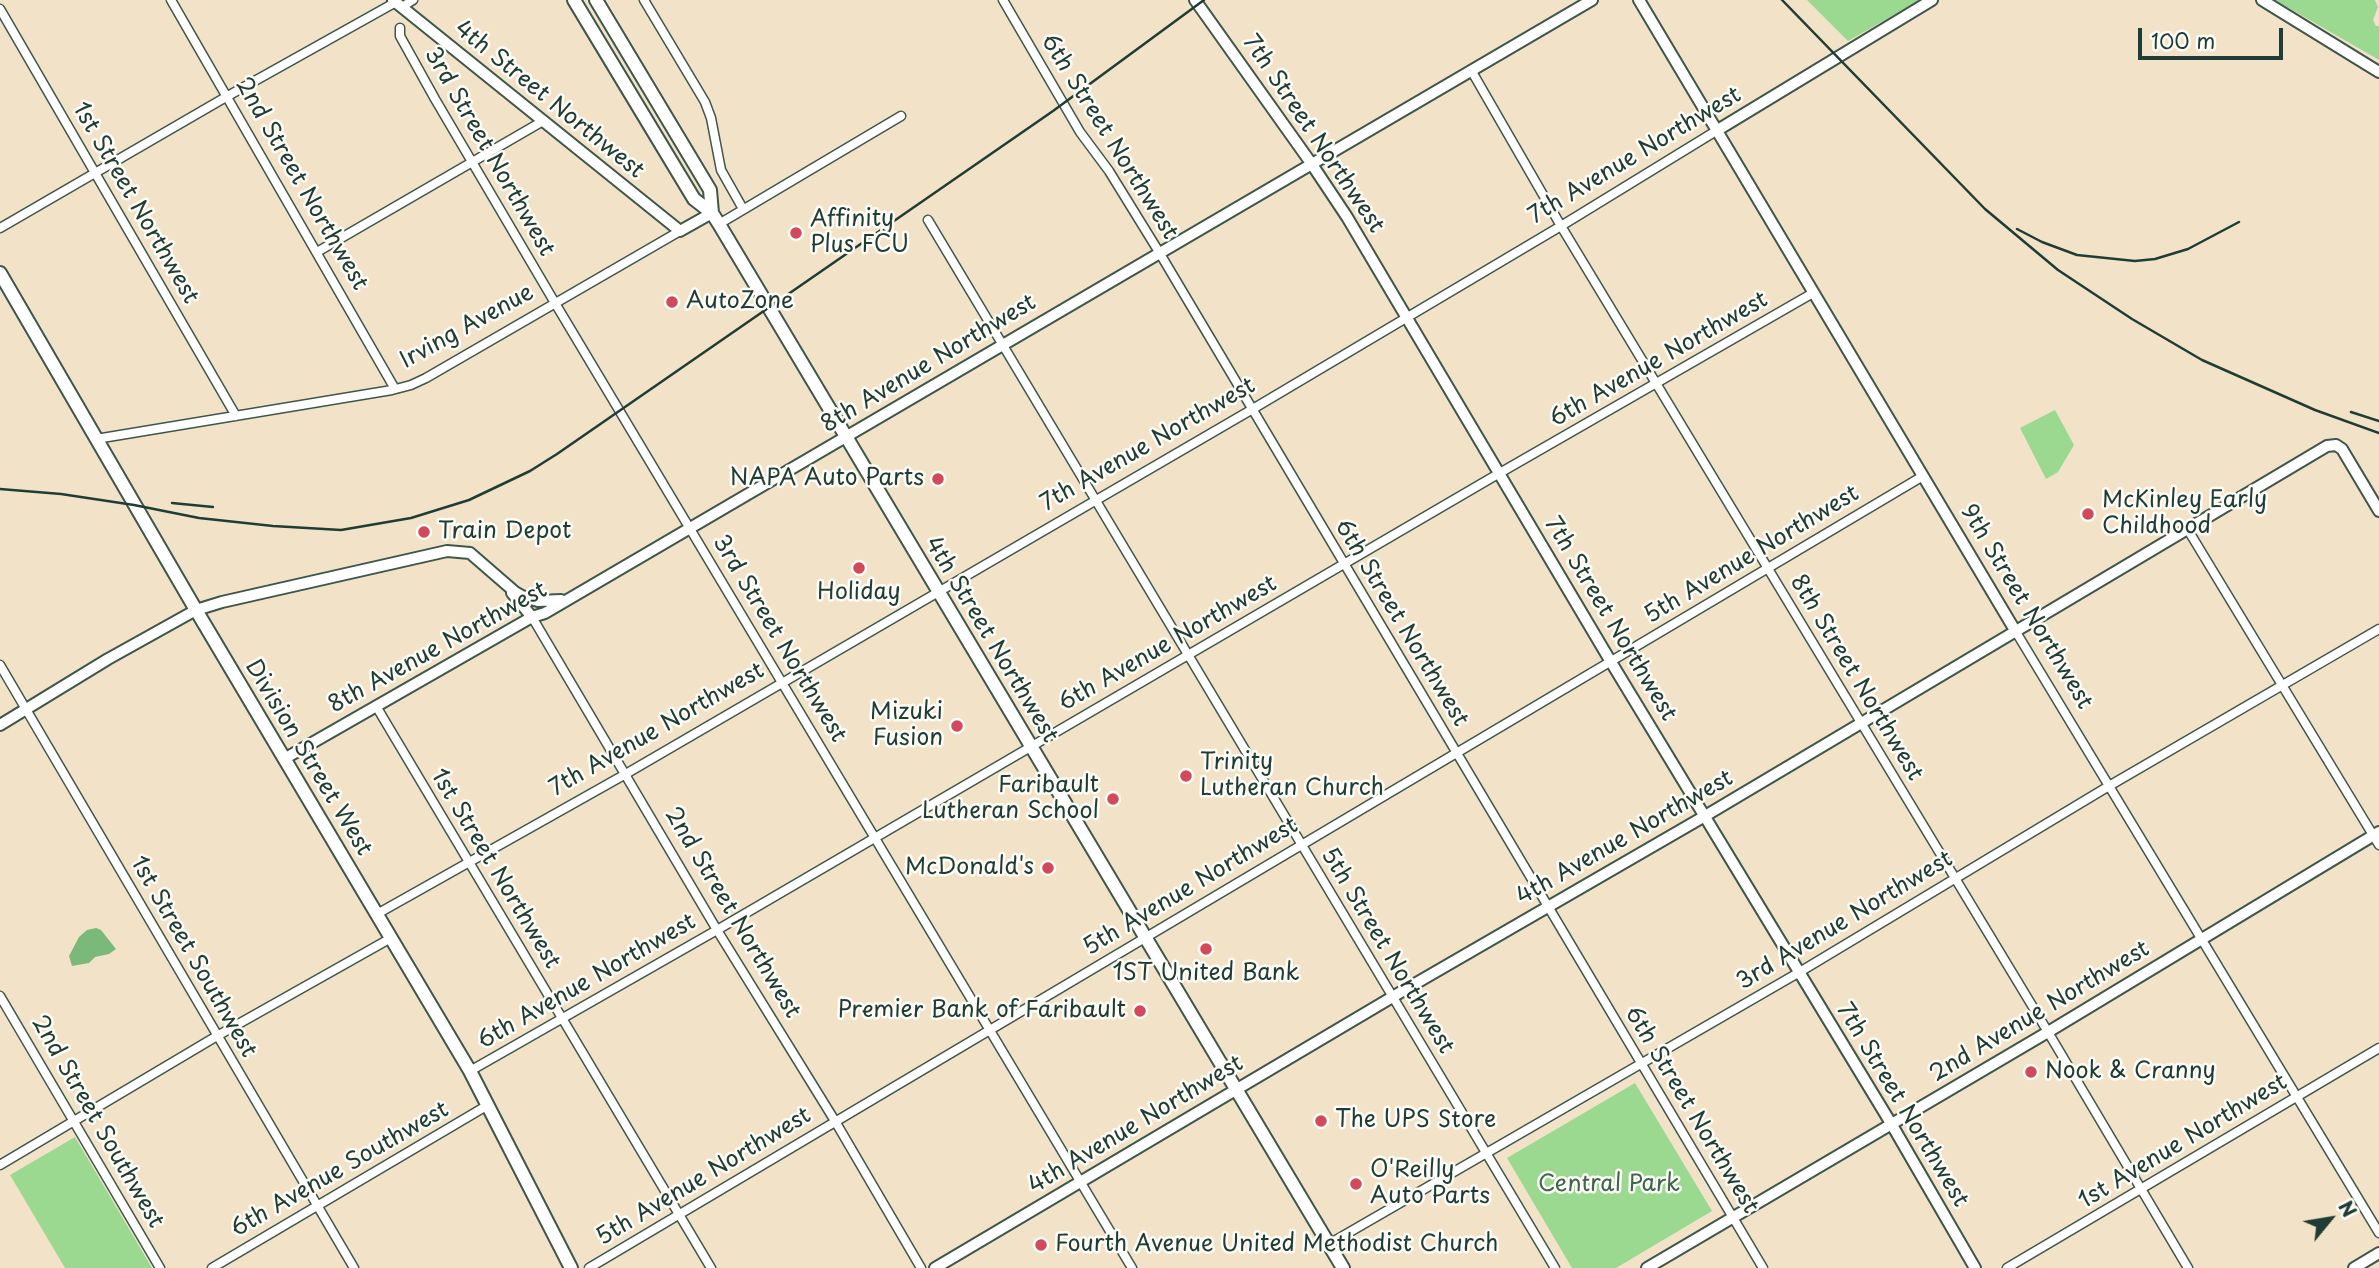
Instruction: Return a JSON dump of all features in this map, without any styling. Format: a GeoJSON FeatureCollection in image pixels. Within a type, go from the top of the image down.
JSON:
{"type":"FeatureCollection","features":[{"type":"Feature","properties":{"kind":"main road"},"geometry":{"type":"LineString","coordinates":[[574,0],[694,199],[716,218]]}},
{"type":"Feature","properties":{"kind":"main road"},"geometry":{"type":"LineString","coordinates":[[596,0],[710,190],[716,218]]}},
{"type":"Feature","properties":{"kind":"main road","name":"4th Street Northwest"},"geometry":{"type":"LineString","coordinates":[[716,218],[1343,1268]]}},
{"type":"Feature","properties":{"kind":"main road","name":"Division Street West"},"geometry":{"type":"LineString","coordinates":[[0,273],[196,610],[470,1071],[571,1268]]}},
{"type":"Feature","properties":{"kind":"street","name":"2nd Street Northwest"},"geometry":{"type":"LineString","coordinates":[[171,0],[395,389]]}},
{"type":"Feature","properties":{"kind":"street"},"geometry":{"type":"LineString","coordinates":[[0,228],[226,97],[397,3],[413,0]]}},
{"type":"Feature","properties":{"kind":"street"},"geometry":{"type":"LineString","coordinates":[[644,0],[705,102],[711,118],[721,170],[743,209]]}},
{"type":"Feature","properties":{"kind":"street","name":"6th Street Northwest"},"geometry":{"type":"LineString","coordinates":[[1003,0],[1080,132],[1109,171],[1158,252],[1763,1268]]}},
{"type":"Feature","properties":{"kind":"street","name":"7th Street Northwest"},"geometry":{"type":"LineString","coordinates":[[1195,0],[1347,217],[1975,1268]]}},
{"type":"Feature","properties":{"kind":"street","name":"8th Avenue Northwest"},"geometry":{"type":"LineString","coordinates":[[284,759],[532,617],[545,613],[1592,0]]}},
{"type":"Feature","properties":{"kind":"street","name":"9th Street Northwest"},"geometry":{"type":"LineString","coordinates":[[1639,0],[2379,1233]]}},
{"type":"Feature","properties":{"kind":"street","name":"7th Avenue Northwest"},"geometry":{"type":"LineString","coordinates":[[377,914],[624,775],[1251,410],[1561,226],[1931,0]]}},
{"type":"Feature","properties":{"kind":"street"},"geometry":{"type":"LineString","coordinates":[[2262,0],[2379,72]]}},
{"type":"Feature","properties":{"kind":"street","name":"4th Street Northwest"},"geometry":{"type":"LineString","coordinates":[[397,3],[680,231]]}},
{"type":"Feature","properties":{"kind":"street","name":"1st Street Northwest"},"geometry":{"type":"LineString","coordinates":[[0,9],[236,416]]}},
{"type":"Feature","properties":{"kind":"street","name":"3rd Street Northwest"},"geometry":{"type":"LineString","coordinates":[[400,28],[400,36],[555,303],[1132,1268]]}},
{"type":"Feature","properties":{"kind":"street","name":"8th Street Northwest"},"geometry":{"type":"LineString","coordinates":[[1471,70],[1561,226],[2188,1268]]}},
{"type":"Feature","properties":{"kind":"street","name":"Irving Avenue"},"geometry":{"type":"LineString","coordinates":[[96,439],[395,389],[426,378],[680,231],[743,209],[901,116]]}},
{"type":"Feature","properties":{"kind":"street"},"geometry":{"type":"LineString","coordinates":[[317,252],[542,121]]}},
{"type":"Feature","properties":{"kind":"street","name":"5th Street Northwest"},"geometry":{"type":"LineString","coordinates":[[928,220],[1555,1268]]}},
{"type":"Feature","properties":{"kind":"street","name":"6th Avenue Northwest"},"geometry":{"type":"LineString","coordinates":[[470,1071],[1813,293]]}},
{"type":"Feature","properties":{"kind":"street","name":"4th Avenue Northwest"},"geometry":{"type":"LineString","coordinates":[[935,1268],[1393,996],[1705,816],[2327,446],[2336,445],[2342,449],[2379,511]]}},
{"type":"Feature","properties":{"kind":"street","name":"5th Avenue Northwest"},"geometry":{"type":"LineString","coordinates":[[589,1268],[1923,476]]}},
{"type":"Feature","properties":{"kind":"street"},"geometry":{"type":"LineString","coordinates":[[2188,530],[2377,837]]}},
{"type":"Feature","properties":{"kind":"street"},"geometry":{"type":"LineString","coordinates":[[0,725],[108,659],[196,610],[447,551],[470,553],[515,592],[530,599],[548,602],[567,600]]}},
{"type":"Feature","properties":{"kind":"street","name":"2nd Street Northwest"},"geometry":{"type":"LineString","coordinates":[[504,583],[532,617],[624,775],[922,1268]]}},
{"type":"Feature","properties":{"kind":"street","name":"3rd Avenue Northwest"},"geometry":{"type":"LineString","coordinates":[[1329,1244],[1798,973],[2109,786],[2379,629]]}},
{"type":"Feature","properties":{"kind":"street","name":"1st Street Southwest"},"geometry":{"type":"LineString","coordinates":[[0,665],[354,1268]]}},
{"type":"Feature","properties":{"kind":"street","name":"1st Street Northwest"},"geometry":{"type":"LineString","coordinates":[[376,706],[711,1268]]}},
{"type":"Feature","properties":{"kind":"street","name":"2nd Avenue Northwest"},"geometry":{"type":"LineString","coordinates":[[1647,1268],[2377,837]]}},
{"type":"Feature","properties":{"kind":"street"},"geometry":{"type":"LineString","coordinates":[[0,1165],[217,1036],[391,938]]}},
{"type":"Feature","properties":{"kind":"street","name":"2nd Street Southwest"},"geometry":{"type":"LineString","coordinates":[[0,996],[4,1011],[74,1122],[160,1268]]}},
{"type":"Feature","properties":{"kind":"street","name":"1st Avenue Northwest"},"geometry":{"type":"LineString","coordinates":[[2007,1268],[2379,1048]]}},
{"type":"Feature","properties":{"kind":"street","name":"6th Avenue Southwest"},"geometry":{"type":"LineString","coordinates":[[212,1268],[488,1105]]}},
{"type":"Feature","properties":{"kind":"street"},"geometry":{"type":"LineString","coordinates":[[2354,1268],[2379,1252]]}},
{"type":"Feature","properties":{"kind":"green space"},"geometry":{"type":"Polygon","coordinates":[[[1807,0],[1920,0],[1848,41],[1807,0]]]}},
{"type":"Feature","properties":{"kind":"green space"},"geometry":{"type":"Polygon","coordinates":[[[2275,0],[2375,0],[2378,7],[2373,20],[2376,26],[2379,26],[2379,60],[2275,0]]]}},
{"type":"Feature","properties":{"kind":"green space"},"geometry":{"type":"Polygon","coordinates":[[[2055,410],[2074,445],[2058,472],[2046,479],[2020,428],[2055,410]]]}},
{"type":"Feature","properties":{"kind":"green space"},"geometry":{"type":"Polygon","coordinates":[[[87,930],[101,930],[116,949],[109,954],[95,957],[89,963],[72,966],[69,956],[79,937],[87,930]]]}},
{"type":"Feature","properties":{"kind":"green space","name":"Central Park"},"geometry":{"type":"Polygon","coordinates":[[[1635,1083],[1712,1211],[1616,1268],[1572,1268],[1507,1158],[1635,1083]]]}},
{"type":"Feature","properties":{"kind":"green space"},"geometry":{"type":"Polygon","coordinates":[[[75,1137],[152,1268],[65,1268],[10,1175],[75,1137]]]}},
{"type":"Feature","properties":{"kind":"railway"},"geometry":{"type":"LineString","coordinates":[[0,489],[61,494],[199,518],[341,530],[411,518],[469,500],[530,471],[557,454],[1053,111],[1204,0]]}},
{"type":"Feature","properties":{"kind":"railway"},"geometry":{"type":"LineString","coordinates":[[1782,0],[1985,209],[2058,270],[2132,319],[2202,360],[2315,410],[2379,433]]}},
{"type":"Feature","properties":{"kind":"railway"},"geometry":{"type":"LineString","coordinates":[[2017,229],[2077,255],[2135,261],[2155,259],[2188,249],[2239,222]]}},
{"type":"Feature","properties":{"kind":"railway"},"geometry":{"type":"LineString","coordinates":[[2351,412],[2379,421]]}},
{"type":"Feature","properties":{"kind":"railway"},"geometry":{"type":"LineString","coordinates":[[172,503],[213,507]]}},
{"type":"Feature","properties":{"kind":"place","name":"Affinity Plus FCU"},"geometry":{"type":"Point","coordinates":[796,233]}},
{"type":"Feature","properties":{"kind":"place","name":"AutoZone"},"geometry":{"type":"Point","coordinates":[672,302]}},
{"type":"Feature","properties":{"kind":"place","name":"NAPA Auto Parts"},"geometry":{"type":"Point","coordinates":[938,479]}},
{"type":"Feature","properties":{"kind":"place","name":"McKinley Early Childhood"},"geometry":{"type":"Point","coordinates":[2088,514]}},
{"type":"Feature","properties":{"kind":"place","name":"Train Depot"},"geometry":{"type":"Point","coordinates":[424,532]}},
{"type":"Feature","properties":{"kind":"place","name":"Holiday"},"geometry":{"type":"Point","coordinates":[859,568]}},
{"type":"Feature","properties":{"kind":"place","name":"Mizuki Fusion"},"geometry":{"type":"Point","coordinates":[957,726]}},
{"type":"Feature","properties":{"kind":"place","name":"Trinity Lutheran Church"},"geometry":{"type":"Point","coordinates":[1186,776]}},
{"type":"Feature","properties":{"kind":"place","name":"Faribault Lutheran School"},"geometry":{"type":"Point","coordinates":[1113,799]}},
{"type":"Feature","properties":{"kind":"place","name":"McDonald's"},"geometry":{"type":"Point","coordinates":[1048,868]}},
{"type":"Feature","properties":{"kind":"place","name":"1ST United Bank"},"geometry":{"type":"Point","coordinates":[1206,949]}},
{"type":"Feature","properties":{"kind":"place","name":"Premier Bank of Faribault"},"geometry":{"type":"Point","coordinates":[1140,1011]}},
{"type":"Feature","properties":{"kind":"place","name":"Nook & Cranny"},"geometry":{"type":"Point","coordinates":[2031,1072]}},
{"type":"Feature","properties":{"kind":"place","name":"The UPS Store"},"geometry":{"type":"Point","coordinates":[1321,1121]}},
{"type":"Feature","properties":{"kind":"place","name":"O'Reilly Auto Parts"},"geometry":{"type":"Point","coordinates":[1356,1184]}},
{"type":"Feature","properties":{"kind":"place","name":"Fourth Avenue United Methodist Church"},"geometry":{"type":"Point","coordinates":[1041,1245]}}]}
